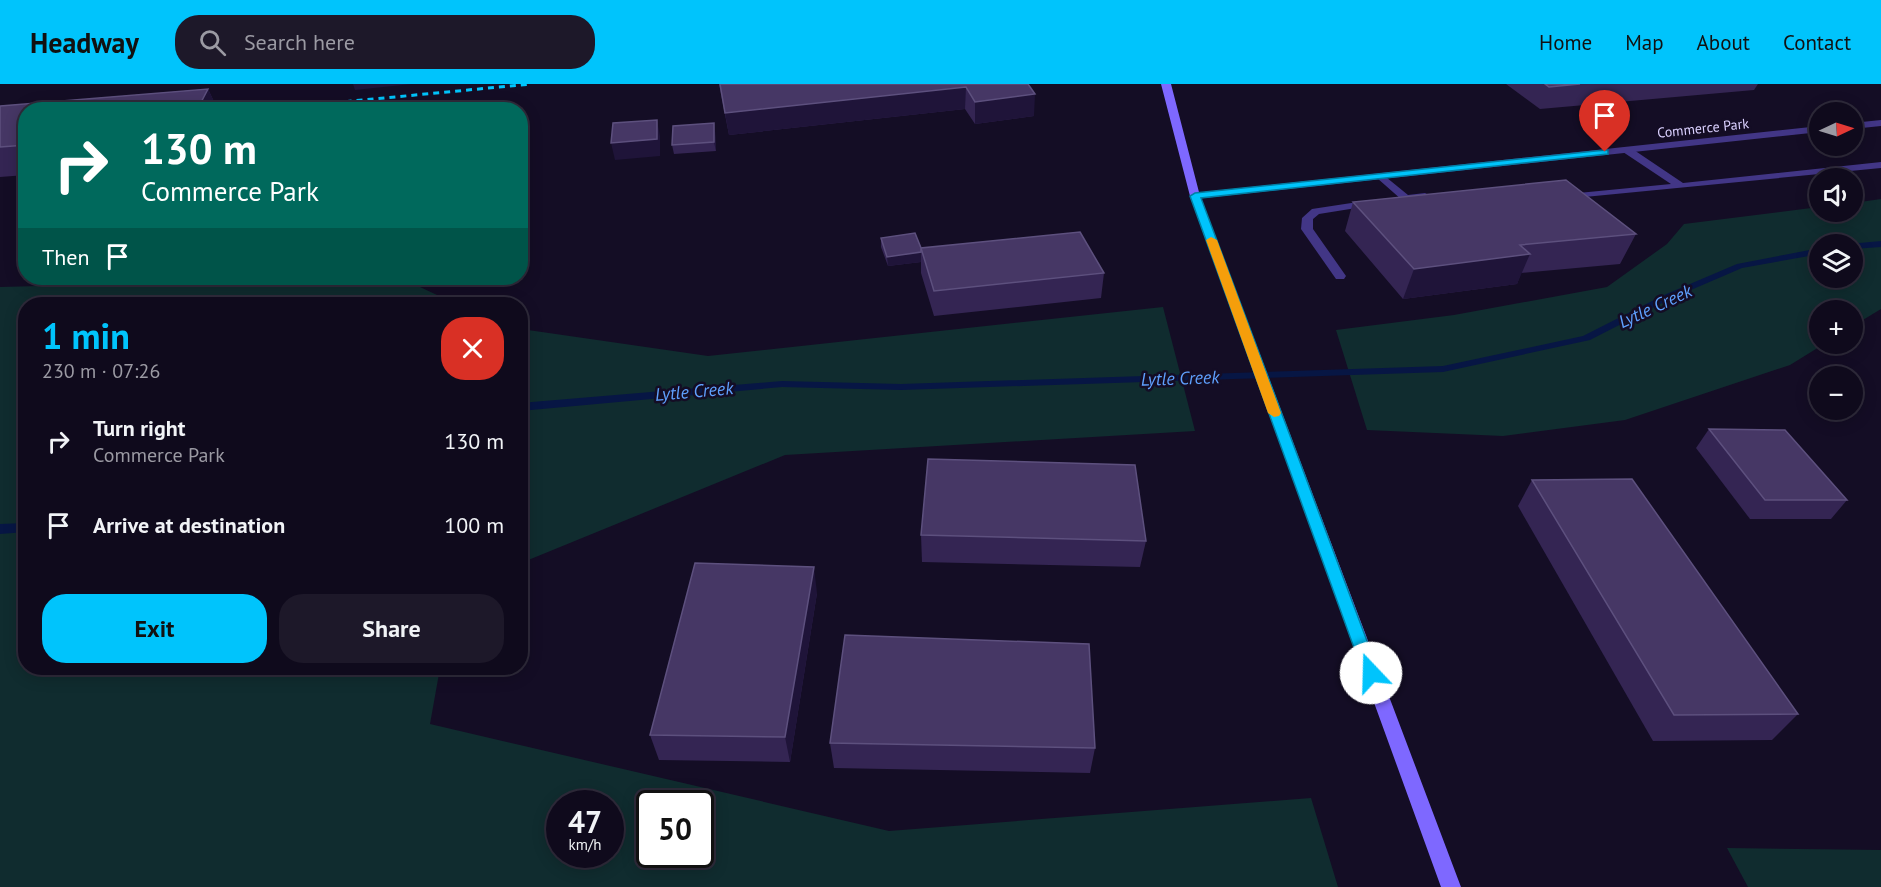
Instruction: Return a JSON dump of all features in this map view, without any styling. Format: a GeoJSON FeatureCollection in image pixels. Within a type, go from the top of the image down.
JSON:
{"type":"FeatureCollection","features":[{"type":"Feature","properties":{"kind":"main road"},"geometry":{"type":"LineString","coordinates":[[1166,84],[1195,196],[1451,887]]}},
{"type":"Feature","properties":{"kind":"street"},"geometry":{"type":"LineString","coordinates":[[1863,125],[1881,123]]}},
{"type":"Feature","properties":{"kind":"street","name":"Commerce Park"},"geometry":{"type":"LineString","coordinates":[[1195,196],[1809,130]]}},
{"type":"Feature","properties":{"kind":"street"},"geometry":{"type":"LineString","coordinates":[[1628,150],[1681,186]]}},
{"type":"Feature","properties":{"kind":"street"},"geometry":{"type":"LineString","coordinates":[[1554,194],[1565,198],[1881,165]]}},
{"type":"Feature","properties":{"kind":"street"},"geometry":{"type":"LineString","coordinates":[[1381,176],[1395,199]]}},
{"type":"Feature","properties":{"kind":"street"},"geometry":{"type":"LineString","coordinates":[[1340,276],[1307,229],[1308,218],[1316,211],[1395,199],[1441,195]]}},
{"type":"Feature","properties":{"kind":"green space"},"geometry":{"type":"Polygon","coordinates":[[[1881,199],[1881,309],[1863,320],[1863,300],[1809,300],[1809,353],[1790,365],[1625,420],[1503,436],[1367,430],[1336,330],[1454,315],[1607,287],[1667,244],[1684,224],[1809,208],[1809,222],[1863,222],[1863,202],[1881,199]]]}},
{"type":"Feature","properties":{"kind":"green space"},"geometry":{"type":"Polygon","coordinates":[[[416,285],[441,297],[18,297],[18,675],[439,675],[430,724],[713,790],[636,790],[636,868],[714,868],[714,790],[889,831],[1311,798],[1338,887],[0,887],[0,287],[416,285]]]}},
{"type":"Feature","properties":{"kind":"green space"},"geometry":{"type":"Polygon","coordinates":[[[1163,307],[1195,431],[785,455],[528,560],[528,330],[708,356],[1163,307]]]}},
{"type":"Feature","properties":{"kind":"green space"},"geometry":{"type":"Polygon","coordinates":[[[1727,848],[1881,850],[1881,887],[1748,887],[1727,848]]]}},
{"type":"Feature","properties":{"kind":"building"},"geometry":{"type":"Polygon","coordinates":[[[720,84],[1028,84],[1035,94],[975,102],[966,87],[725,113],[720,84]]]}},
{"type":"Feature","properties":{"kind":"building"},"geometry":{"type":"Polygon","coordinates":[[[1545,84],[1580,84],[1549,87],[1545,84]]]}},
{"type":"Feature","properties":{"kind":"building"},"geometry":{"type":"Polygon","coordinates":[[[208,89],[201,102],[49,102],[208,89]]]}},
{"type":"Feature","properties":{"kind":"building"},"geometry":{"type":"Polygon","coordinates":[[[18,105],[18,146],[0,147],[0,106],[18,105]]]}},
{"type":"Feature","properties":{"kind":"building"},"geometry":{"type":"Polygon","coordinates":[[[657,120],[657,139],[611,143],[613,123],[657,120]]]}},
{"type":"Feature","properties":{"kind":"building"},"geometry":{"type":"Polygon","coordinates":[[[714,123],[714,142],[672,145],[673,126],[714,123]]]}},
{"type":"Feature","properties":{"kind":"building"},"geometry":{"type":"Polygon","coordinates":[[[1566,180],[1636,234],[1520,245],[1530,254],[1414,269],[1353,202],[1566,180]]]}},
{"type":"Feature","properties":{"kind":"building"},"geometry":{"type":"Polygon","coordinates":[[[1080,232],[1104,273],[934,291],[921,248],[1080,232]]]}},
{"type":"Feature","properties":{"kind":"building"},"geometry":{"type":"Polygon","coordinates":[[[915,233],[921,252],[887,257],[881,238],[915,233]]]}},
{"type":"Feature","properties":{"kind":"building"},"geometry":{"type":"Polygon","coordinates":[[[1709,429],[1785,430],[1847,500],[1765,500],[1709,429]]]}},
{"type":"Feature","properties":{"kind":"building"},"geometry":{"type":"Polygon","coordinates":[[[928,459],[1135,465],[1146,541],[921,535],[928,459]]]}},
{"type":"Feature","properties":{"kind":"building"},"geometry":{"type":"Polygon","coordinates":[[[1632,479],[1798,714],[1674,715],[1532,480],[1632,479]]]}},
{"type":"Feature","properties":{"kind":"building"},"geometry":{"type":"Polygon","coordinates":[[[695,563],[814,567],[785,737],[650,735],[695,563]]]}},
{"type":"Feature","properties":{"kind":"building"},"geometry":{"type":"Polygon","coordinates":[[[845,635],[1089,644],[1095,748],[830,743],[845,635]]]}},
{"type":"Feature","properties":{"kind":"waterway","name":"Lytle Creek"},"geometry":{"type":"LineString","coordinates":[[1863,245],[1881,244]]}},
{"type":"Feature","properties":{"kind":"waterway","name":"Lytle Creek"},"geometry":{"type":"LineString","coordinates":[[528,406],[782,384],[901,387],[1443,369],[1586,338],[1667,297],[1740,266],[1809,253]]}},
{"type":"Feature","properties":{"kind":"waterway","name":"Lytle Creek"},"geometry":{"type":"LineString","coordinates":[[0,529],[18,528]]}},
{"type":"Feature","properties":{"kind":"railway"},"geometry":{"type":"LineString","coordinates":[[342,102],[531,84]]}},
{"type":"Feature","properties":{"kind":"slow traffic"},"geometry":{"type":"LineString","coordinates":[[1211,240],[1274,413]]}},
{"type":"Feature","properties":{"kind":"route"},"geometry":{"type":"LineString","coordinates":[[1371,673],[1195,196],[1605,152]]}}]}
